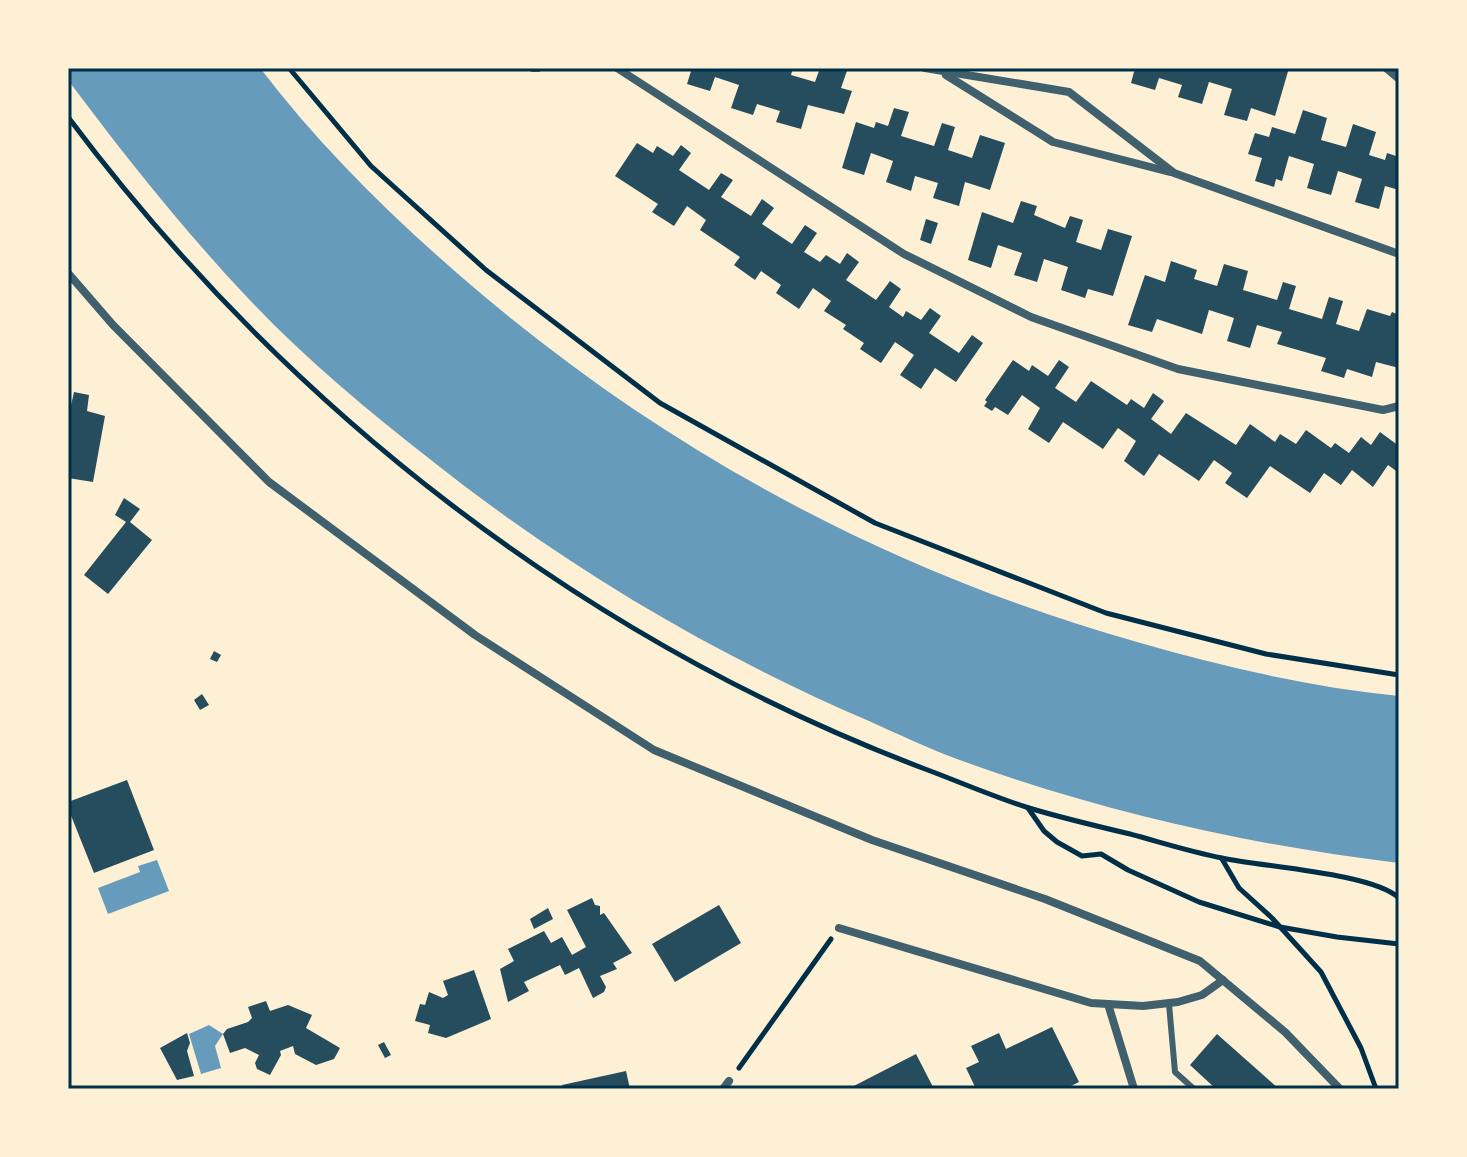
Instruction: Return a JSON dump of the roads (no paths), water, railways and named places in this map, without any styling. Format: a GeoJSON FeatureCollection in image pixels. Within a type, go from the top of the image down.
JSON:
{"type":"FeatureCollection","features":[{"type":"Feature","properties":{"kind":"street"},"geometry":{"type":"LineString","coordinates":[[617,68],[904,254],[1031,317],[1178,369],[1383,410],[1399,406]]}},
{"type":"Feature","properties":{"kind":"street"},"geometry":{"type":"LineString","coordinates":[[925,68],[1069,92],[1174,173]]}},
{"type":"Feature","properties":{"kind":"street"},"geometry":{"type":"LineString","coordinates":[[1386,68],[1399,79]]}},
{"type":"Feature","properties":{"kind":"street"},"geometry":{"type":"LineString","coordinates":[[942,72],[1053,142],[1174,173],[1399,254]]}},
{"type":"Feature","properties":{"kind":"street"},"geometry":{"type":"LineString","coordinates":[[68,273],[113,325],[269,482],[475,635],[654,750],[872,840],[1045,899],[1200,961],[1285,1032],[1340,1089]]}},
{"type":"Feature","properties":{"kind":"street"},"geometry":{"type":"LineString","coordinates":[[839,928],[1091,1003],[1169,1004],[1202,995],[1223,980]]}},
{"type":"Feature","properties":{"kind":"street"},"geometry":{"type":"LineString","coordinates":[[1108,1004],[1134,1089]]}},
{"type":"Feature","properties":{"kind":"lane"},"geometry":{"type":"LineString","coordinates":[[1169,1004],[1175,1072],[1194,1089]]}},
{"type":"Feature","properties":{"kind":"water"},"geometry":{"type":"Polygon","coordinates":[[[68,68],[260,68],[338,160],[395,217],[485,297],[559,356],[712,459],[875,545],[960,582],[1137,642],[1267,675],[1399,696],[1399,863],[1286,846],[1175,824],[1010,778],[935,750],[810,695],[641,605],[587,572],[482,499],[383,421],[289,340],[222,270],[154,191],[68,80],[68,68]]]}},
{"type":"Feature","properties":{"kind":"water"},"geometry":{"type":"Polygon","coordinates":[[[157,860],[169,891],[108,914],[98,888],[140,872],[138,866],[157,860]]]}},
{"type":"Feature","properties":{"kind":"water"},"geometry":{"type":"Polygon","coordinates":[[[209,1025],[223,1034],[215,1046],[221,1068],[201,1074],[189,1034],[209,1025]]]}}]}
